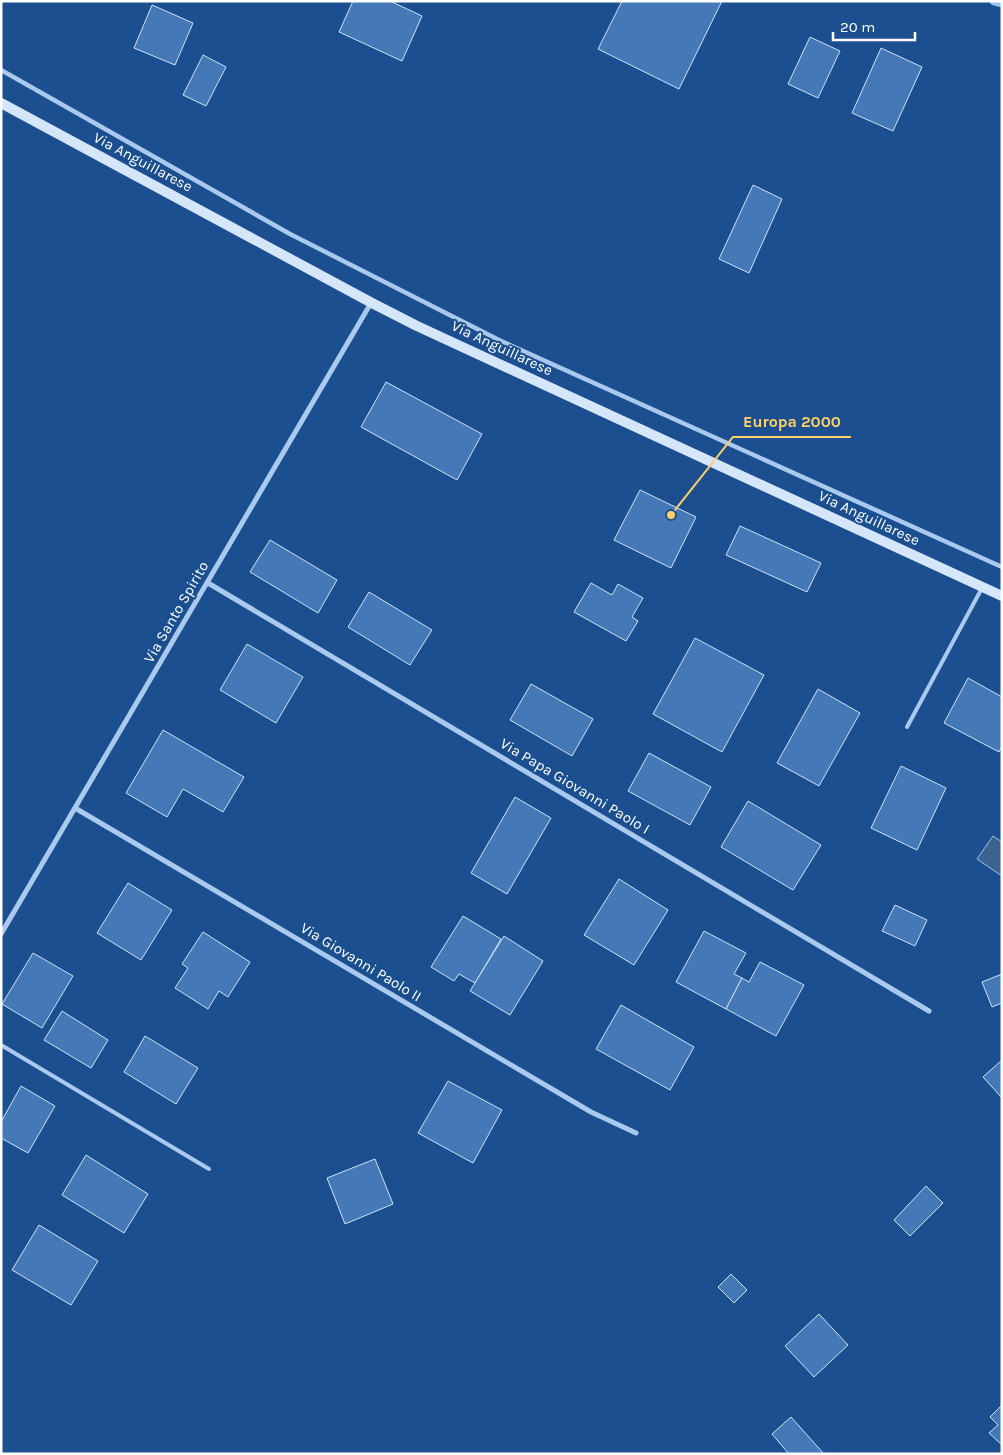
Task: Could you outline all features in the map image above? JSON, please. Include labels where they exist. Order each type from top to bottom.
[{"type":"main road","name":"Via Anguillarese","points":[[1,103],[372,303],[435,334],[1002,596]]},
{"type":"street","points":[[1,70],[290,234],[501,341],[1002,567]]},
{"type":"street","name":"Via Santo Spirito","points":[[1,934],[372,303]]},
{"type":"street","name":"Via Papa Giovanni Paolo I","points":[[208,583],[929,1011]]},
{"type":"street","name":"Via Giovanni Paolo II","points":[[75,808],[591,1112],[636,1133]]},
{"type":"lane","points":[[907,727],[982,588]]},
{"type":"lane","points":[[1,1045],[209,1169]]},
{"type":"water","points":[[993,836],[1002,842],[1002,876],[977,859]]},
{"type":"building","points":[[353,1],[390,1],[422,16],[402,61],[339,32]]},
{"type":"building","points":[[622,1],[722,1],[679,89],[598,49]]},
{"type":"building","points":[[152,5],[193,23],[175,65],[134,48]]},
{"type":"building","points":[[810,37],[840,51],[818,98],[788,84]]},
{"type":"building","points":[[881,48],[922,67],[893,131],[852,113]]},
{"type":"building","points":[[203,55],[226,67],[206,106],[183,95]]},
{"type":"building","points":[[753,185],[782,199],[749,273],[719,259]]},
{"type":"building","points":[[386,382],[482,434],[457,480],[361,427]]},
{"type":"building","points":[[640,490],[696,517],[671,568],[614,540]]},
{"type":"building","points":[[740,526],[821,563],[807,592],[726,555]]},
{"type":"building","points":[[270,540],[337,580],[318,613],[250,572]]},
{"type":"building","points":[[591,583],[612,595],[618,584],[643,598],[632,617],[638,621],[626,641],[574,612]]},
{"type":"building","points":[[369,592],[432,630],[410,665],[348,627]]},
{"type":"building","points":[[695,638],[764,675],[722,752],[653,714]]},
{"type":"building","points":[[247,644],[303,677],[276,723],[220,690]]},
{"type":"building","points":[[968,678],[1002,697],[1002,746],[999,752],[944,723]]},
{"type":"building","points":[[531,684],[593,719],[572,756],[510,720]]},
{"type":"building","points":[[818,689],[860,713],[819,786],[777,763]]},
{"type":"building","points":[[163,730],[244,777],[223,812],[183,789],[167,817],[126,793]]},
{"type":"building","points":[[649,753],[711,787],[690,825],[628,791]]},
{"type":"building","points":[[901,766],[946,788],[917,850],[871,828]]},
{"type":"building","points":[[515,797],[551,818],[507,894],[471,873]]},
{"type":"building","points":[[748,801],[821,845],[793,890],[721,847]]},
{"type":"building","points":[[619,879],[668,910],[634,965],[584,935]]},
{"type":"building","points":[[128,883],[172,910],[141,960],[97,933]]},
{"type":"building","points":[[895,905],[927,920],[915,946],[882,931]]},
{"type":"building","points":[[463,916],[501,939],[475,983],[459,974],[454,981],[431,967]]},
{"type":"building","points":[[704,931],[746,953],[734,974],[742,978],[726,1009],[676,982]]},
{"type":"building","points":[[203,932],[250,962],[228,997],[219,991],[208,1009],[175,988],[188,968],[182,964]]},
{"type":"building","points":[[504,936],[543,961],[510,1015],[470,991]]},
{"type":"building","points":[[33,953],[73,976],[42,1028],[2,1004]]},
{"type":"building","points":[[760,962],[804,985],[776,1036],[726,1009],[742,978],[749,982]]},
{"type":"building","points":[[1002,974],[1002,1003],[992,1007],[982,982]]},
{"type":"building","points":[[621,1005],[694,1047],[670,1090],[596,1049]]},
{"type":"building","points":[[62,1011],[108,1040],[91,1068],[44,1040]]},
{"type":"building","points":[[145,1036],[198,1068],[176,1104],[124,1072]]},
{"type":"building","points":[[1002,1060],[1002,1098],[983,1077]]},
{"type":"building","points":[[448,1081],[502,1110],[473,1163],[418,1133]]},
{"type":"building","points":[[21,1086],[55,1106],[28,1153],[1,1138],[1,1122]]},
{"type":"building","points":[[86,1155],[148,1194],[124,1233],[62,1195]]},
{"type":"building","points":[[375,1159],[393,1204],[345,1224],[327,1178]]},
{"type":"building","points":[[926,1186],[943,1203],[910,1236],[894,1220]]},
{"type":"building","points":[[39,1225],[98,1261],[71,1305],[12,1270]]},
{"type":"building","points":[[731,1274],[747,1290],[734,1303],[718,1287]]},
{"type":"building","points":[[819,1314],[848,1345],[814,1377],[785,1346]]},
{"type":"building","points":[[1002,1405],[1002,1445],[989,1433],[998,1425],[990,1417]]},
{"type":"building","points":[[791,1417],[824,1454],[789,1454],[772,1434]]},
{"type":"waterway","points":[[994,1],[1002,3]]},
{"type":"place","name":"Europa 2000","points":[[671,515]]}]
